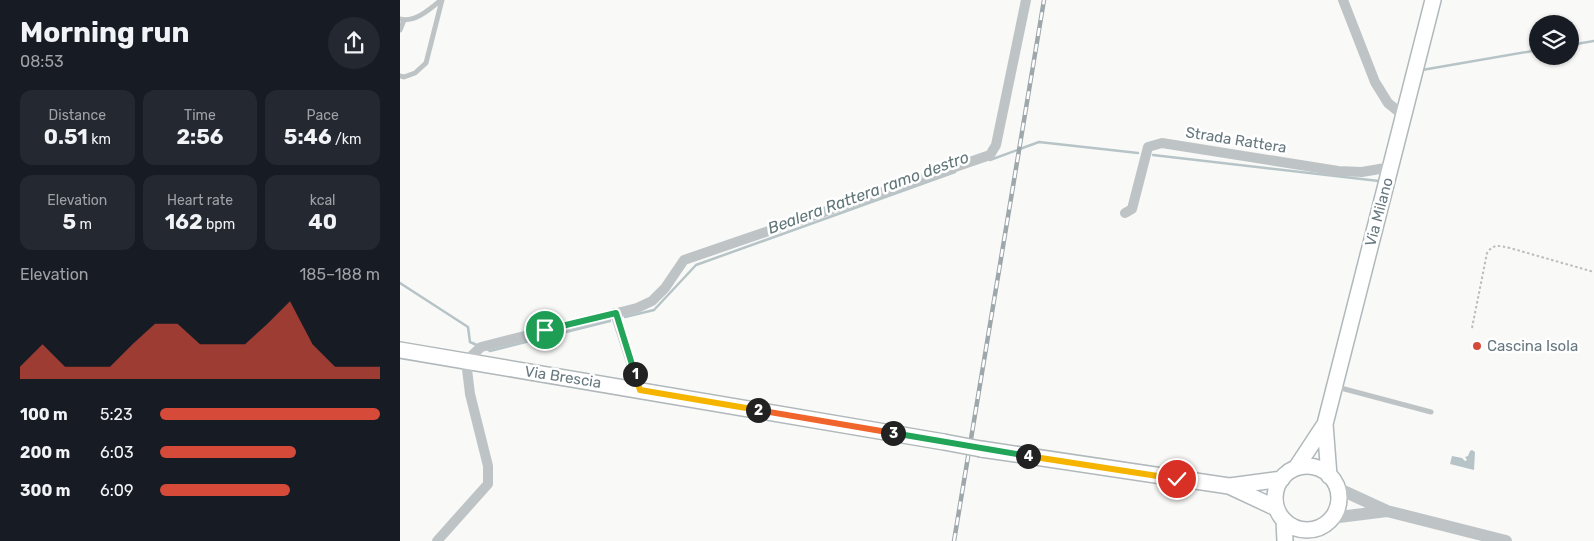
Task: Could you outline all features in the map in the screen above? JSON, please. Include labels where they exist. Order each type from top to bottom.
[{"type":"main road","name":"Via Milano","points":[[1296,468],[1325,424],[1433,0]]},
{"type":"main road","name":"Via Brescia","points":[[400,350],[981,449],[1229,486]]},
{"type":"main road","name":"Via Milano","points":[[1325,424],[1333,482]]},
{"type":"main road","points":[[1229,486],[1280,514],[1298,529],[1311,535],[1331,518],[1338,504],[1333,482],[1322,470],[1314,467],[1296,468],[1288,472],[1282,479],[1276,493],[1280,514],[1286,541]]},
{"type":"main road","points":[[1229,486],[1282,479]]},
{"type":"street","points":[[437,541],[488,484],[488,466],[470,394],[466,361],[484,347],[637,308],[652,301],[665,288],[684,260],[990,155],[996,145],[1026,0]]},
{"type":"street","points":[[1342,0],[1375,82],[1388,103],[1404,116]]},
{"type":"street","name":"Strada Rattera","points":[[1125,213],[1132,209],[1148,148],[1162,143],[1338,171],[1362,172],[1391,167]]},
{"type":"street","points":[[616,313],[640,390]]},
{"type":"street","points":[[1333,482],[1387,511],[1506,541]]},
{"type":"street","points":[[1331,518],[1387,511]]},
{"type":"lane","points":[[400,30],[402,20],[425,13],[441,0]]},
{"type":"lane","points":[[400,76],[404,77],[415,73],[426,63],[441,0]]},
{"type":"lane","points":[[1334,386],[1431,412]]},
{"type":"path","points":[[1472,328],[1487,253],[1491,247],[1496,245],[1594,272]]},
{"type":"shaded area","points":[[1472,450],[1475,452],[1474,470],[1450,464],[1452,456],[1467,460],[1465,457]]},
{"type":"waterway","name":"Bealera Rattera ramo destro","points":[[1579,44],[1594,41]]},
{"type":"waterway","name":"Bealera Rattera ramo destro","points":[[1422,70],[1529,52]]},
{"type":"waterway","name":"Bealera Rattera ramo destro","points":[[990,160],[1039,142],[1138,153]]},
{"type":"waterway","name":"Bealera Rattera ramo destro","points":[[1153,155],[1379,181]]},
{"type":"waterway","name":"Bealera Rattera ramo destro","points":[[625,317],[654,310],[696,265],[955,172]]},
{"type":"waterway","name":"Bealera Rattera ramo destro","points":[[400,283],[468,327],[470,342],[479,346]]},
{"type":"waterway","name":"Bealera Rattera ramo destro","points":[[487,349],[490,351],[610,321]]},
{"type":"railway","points":[[954,541],[1044,0]]},
{"type":"place","name":"Cascina Isola","points":[[1477,346]]},
{"type":"route","points":[[545,330],[616,313],[640,390],[981,449],[1177,479]]}]
